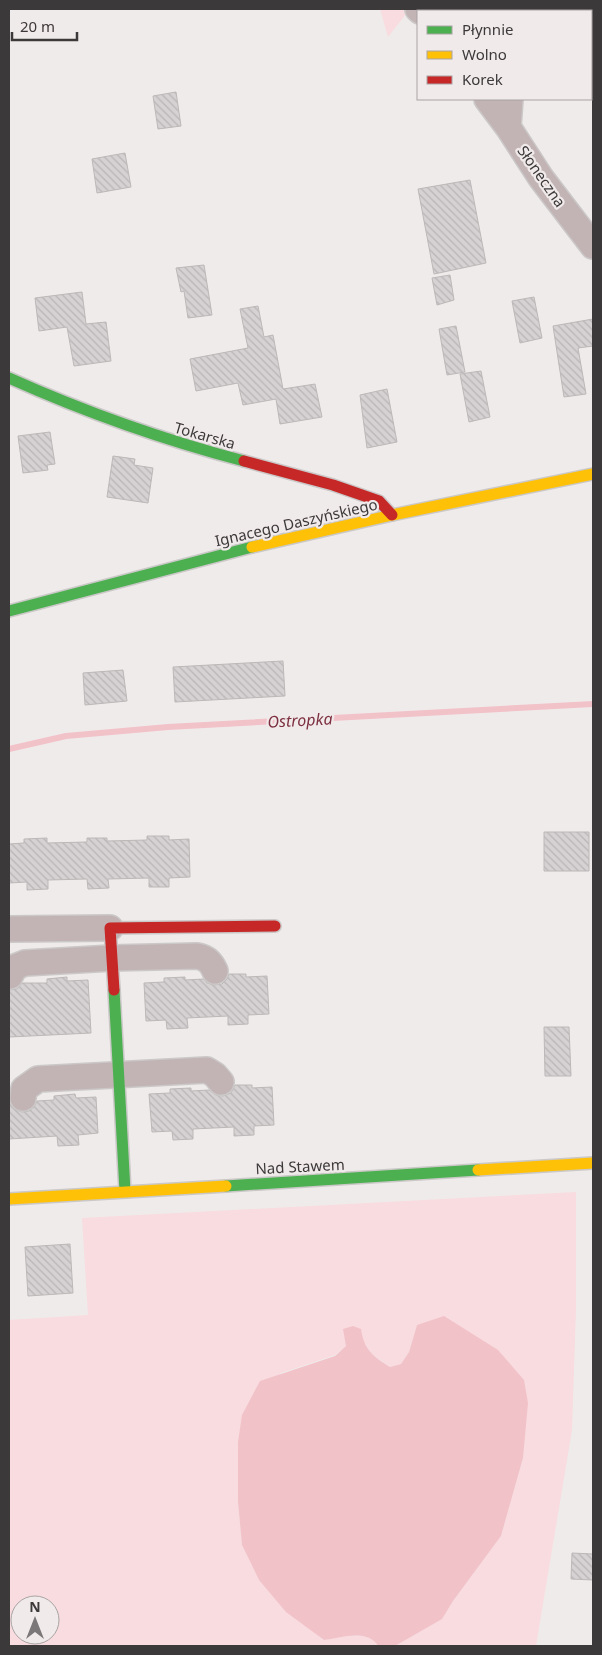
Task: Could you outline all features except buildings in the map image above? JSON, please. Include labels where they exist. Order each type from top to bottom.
[{"type":"street","name":"Słoneczna","points":[[488,100],[508,127],[541,178],[593,246]]},
{"type":"street","points":[[508,127],[510,100]]},
{"type":"street","name":"Tokarska","points":[[9,378],[45,394],[190,447],[332,484],[379,501],[392,515]]},
{"type":"street","name":"Ignacego Daszyńskiego","points":[[9,611],[257,546],[392,515],[593,474]]},
{"type":"street","points":[[9,929],[275,926]]},
{"type":"street","points":[[110,928],[125,1191]]},
{"type":"street","points":[[10,976],[15,967],[25,963],[112,958],[197,956],[205,958],[211,963],[215,971]]},
{"type":"street","points":[[23,1098],[24,1088],[38,1079],[207,1070],[215,1074],[221,1082]]},
{"type":"street","name":"Nad Stawem","points":[[9,1199],[593,1163]]},
{"type":"shaded area","points":[[380,9],[410,9],[388,37]]},
{"type":"shaded area","points":[[576,1192],[576,1309],[572,1430],[536,1646],[395,1646],[442,1618],[501,1536],[523,1458],[417,1325],[409,1352],[401,1364],[390,1367],[372,1354],[363,1341],[346,1346],[335,1355],[281,1373],[238,1442],[238,1502],[242,1545],[259,1580],[323,1640],[345,1636],[360,1636],[373,1640],[378,1646],[9,1646],[9,1320],[88,1315],[82,1218]]},
{"type":"shaded area","points":[[444,1316],[498,1350],[524,1380],[528,1403],[523,1458],[501,1536],[442,1619],[395,1646],[378,1646],[373,1640],[360,1636],[345,1636],[324,1640],[286,1612],[259,1580],[242,1545],[238,1502],[238,1442],[242,1415],[260,1381],[335,1356],[346,1346],[343,1329],[353,1326],[361,1329],[364,1342],[370,1352],[390,1367],[401,1364],[409,1352],[417,1325]]},
{"type":"waterway","name":"Ostropka","points":[[9,749],[66,736],[168,727],[593,704]]},
{"type":"traffic: fast","points":[[9,378],[125,424],[184,444],[244,461]]},
{"type":"traffic: fast","points":[[9,611],[252,547]]},
{"type":"traffic: fast","points":[[114,990],[125,1191]]},
{"type":"traffic: fast","points":[[226,1186],[478,1170]]},
{"type":"traffic: slow","points":[[252,547],[392,515],[593,474]]},
{"type":"traffic: slow","points":[[478,1170],[593,1163]]},
{"type":"traffic: slow","points":[[9,1199],[226,1186]]},
{"type":"traffic: jam","points":[[244,461],[333,485],[379,501],[392,515]]},
{"type":"traffic: jam","points":[[114,990],[110,928],[275,926]]}]
